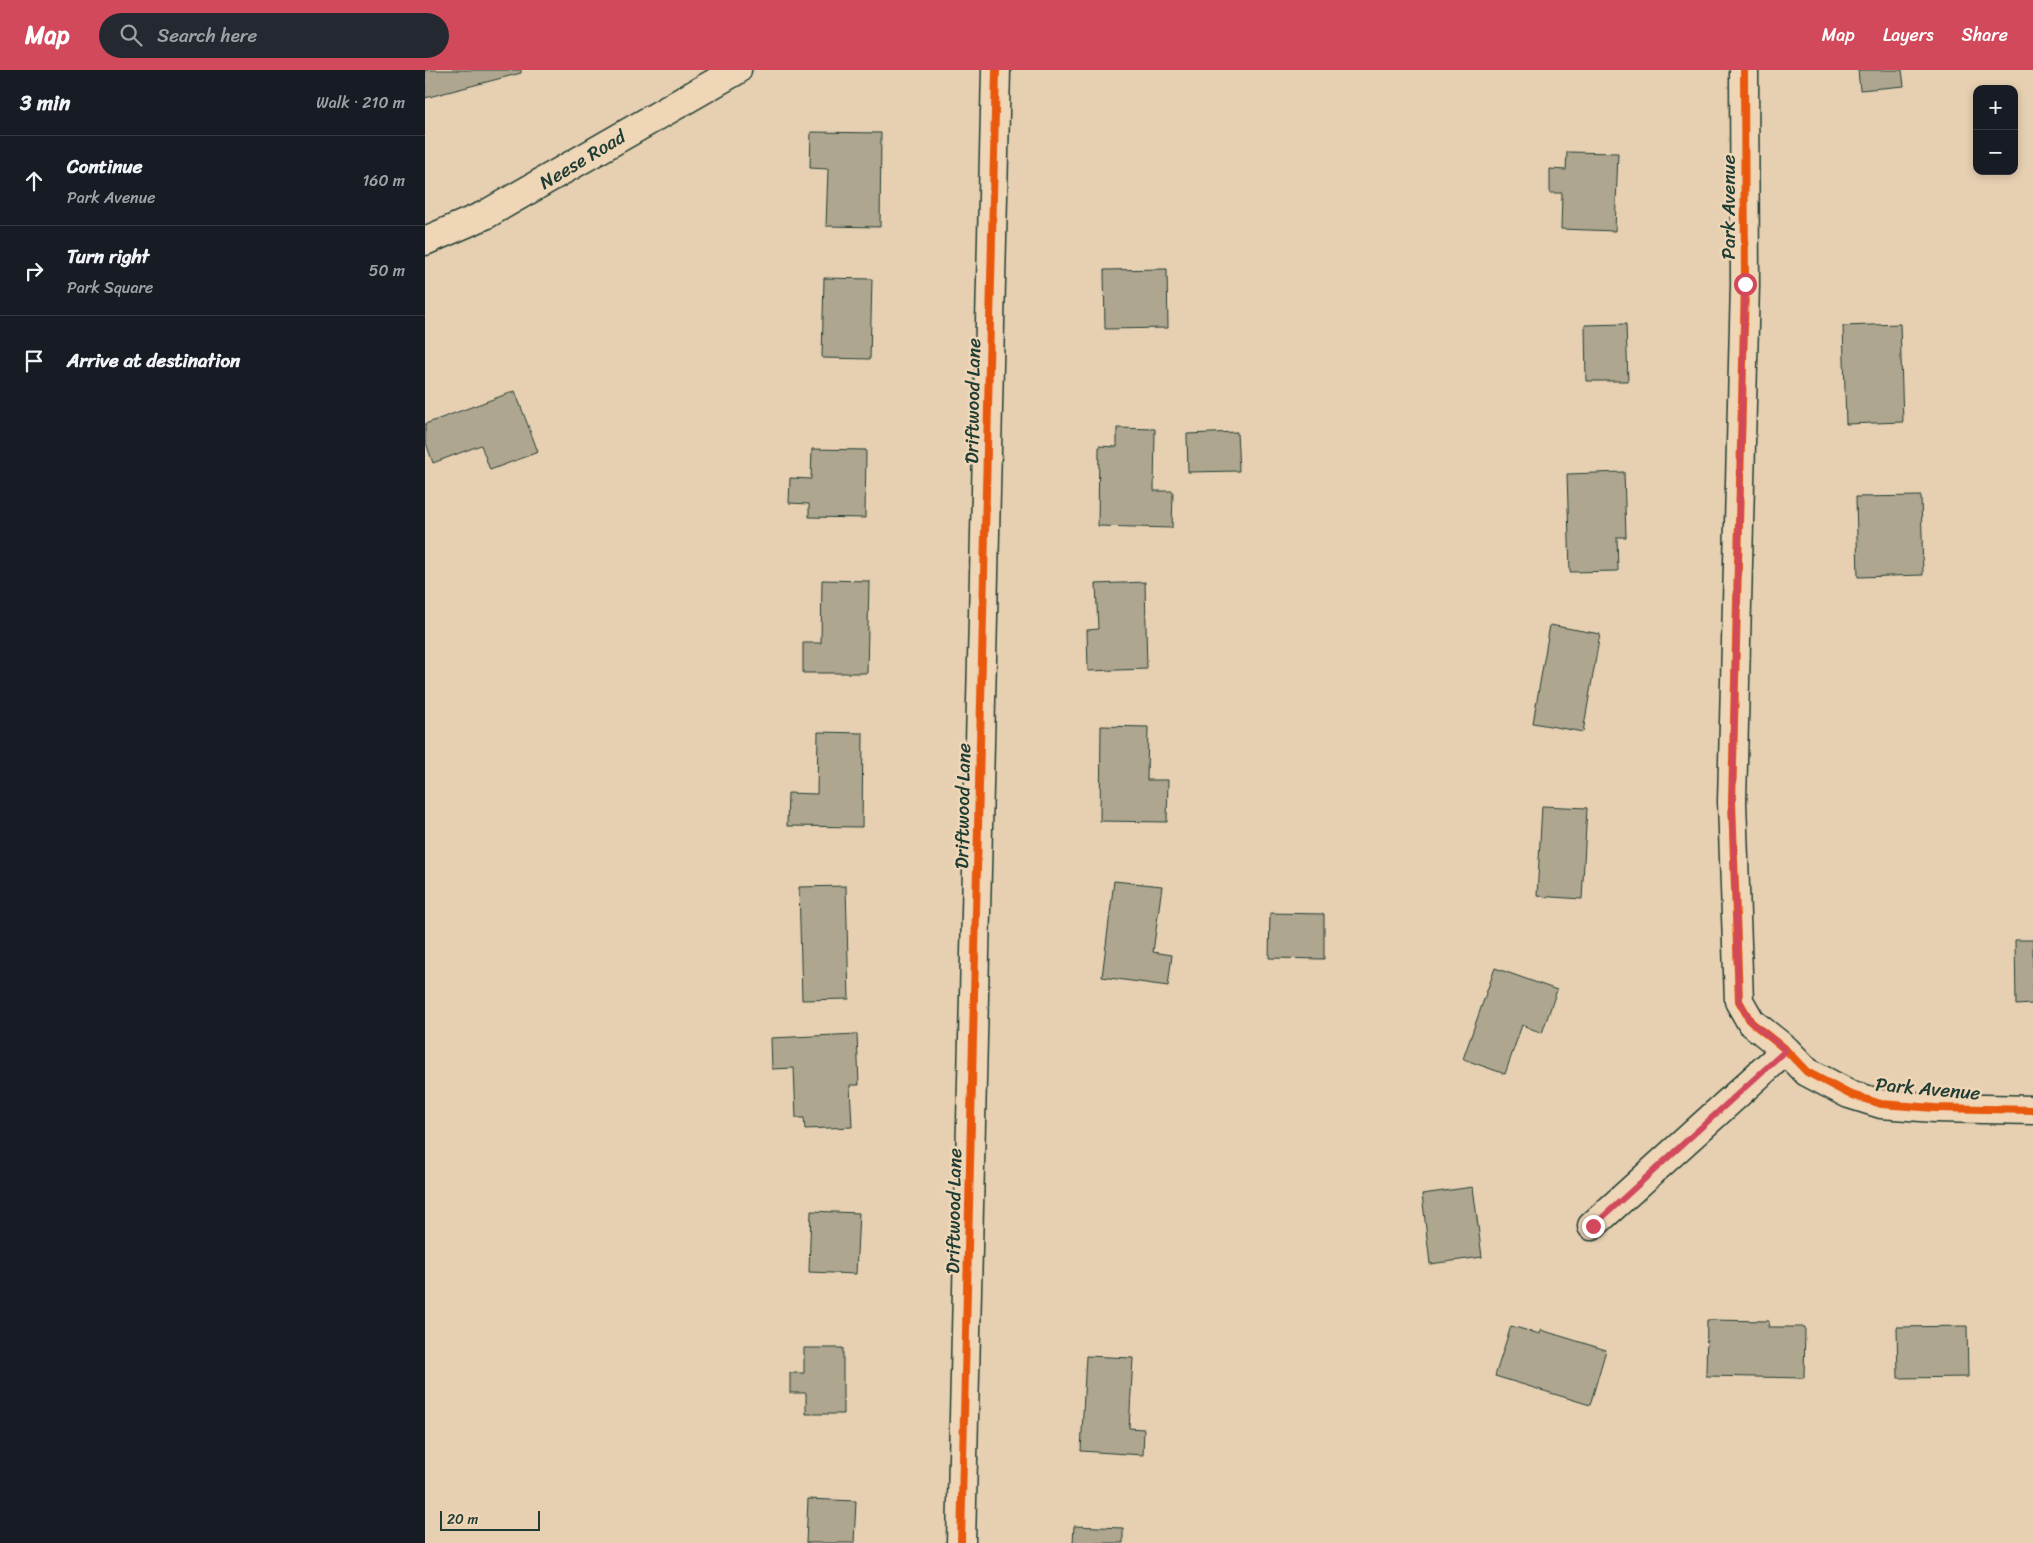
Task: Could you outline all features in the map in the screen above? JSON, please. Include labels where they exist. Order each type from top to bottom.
[{"type":"street","name":"Neese Road","points":[[425,241],[485,216],[737,70]]},
{"type":"street","name":"Driftwood Lane","points":[[961,1543],[996,70]]},
{"type":"street","name":"Park Avenue","points":[[1744,70],[1745,284],[1732,802],[1739,1001],[1751,1022],[1786,1050],[1807,1072],[1849,1094],[1881,1104],[1935,1108],[2033,1110]]},
{"type":"street","points":[[1593,1226],[1786,1050]]},
{"type":"building","points":[[425,70],[521,70],[521,73],[425,98]]},
{"type":"building","points":[[1858,70],[1902,70],[1904,86],[1860,90]]},
{"type":"building","points":[[811,132],[881,133],[880,227],[826,226],[828,169],[810,168]]},
{"type":"building","points":[[1567,152],[1618,153],[1615,231],[1561,229],[1562,193],[1550,193],[1550,169],[1566,170]]},
{"type":"building","points":[[1167,269],[1168,328],[1105,329],[1104,270]]},
{"type":"building","points":[[824,278],[872,279],[870,359],[822,358]]},
{"type":"building","points":[[1626,324],[1628,381],[1586,381],[1585,325]]},
{"type":"building","points":[[1900,324],[1903,422],[1846,424],[1843,326]]},
{"type":"building","points":[[515,391],[538,452],[490,470],[481,445],[433,463],[425,440],[425,424]]},
{"type":"building","points":[[1117,428],[1155,429],[1154,491],[1173,491],[1172,528],[1098,526],[1099,446],[1117,447]]},
{"type":"building","points":[[1237,432],[1239,471],[1188,472],[1187,434]]},
{"type":"building","points":[[812,449],[866,450],[865,518],[809,517],[809,504],[789,503],[790,478],[811,479]]},
{"type":"building","points":[[1624,472],[1626,537],[1617,537],[1618,571],[1570,572],[1567,474]]},
{"type":"building","points":[[1921,496],[1923,575],[1858,577],[1856,497]]},
{"type":"building","points":[[822,580],[869,581],[867,673],[803,673],[803,643],[821,643]]},
{"type":"building","points":[[1145,582],[1147,669],[1088,671],[1087,630],[1098,629],[1096,584]]},
{"type":"building","points":[[1550,625],[1600,634],[1583,732],[1533,723]]},
{"type":"building","points":[[1101,726],[1148,727],[1147,780],[1168,780],[1167,822],[1100,821]]},
{"type":"building","points":[[818,732],[863,733],[862,827],[787,826],[788,793],[817,794]]},
{"type":"building","points":[[1542,806],[1587,808],[1582,899],[1537,896]]},
{"type":"building","points":[[1114,881],[1162,886],[1153,952],[1172,955],[1168,986],[1102,977]]},
{"type":"building","points":[[846,886],[849,999],[802,1000],[799,887]]},
{"type":"building","points":[[1270,913],[1324,914],[1324,959],[1269,958]]},
{"type":"building","points":[[2015,940],[2033,940],[2033,1004],[2016,1005]]},
{"type":"building","points":[[1495,968],[1557,990],[1542,1033],[1522,1025],[1505,1074],[1463,1059]]},
{"type":"building","points":[[857,1034],[859,1085],[850,1085],[852,1127],[805,1129],[804,1118],[796,1118],[794,1068],[772,1069],[771,1038]]},
{"type":"building","points":[[1473,1187],[1482,1257],[1430,1264],[1422,1194]]},
{"type":"building","points":[[811,1211],[859,1213],[856,1274],[809,1272]]},
{"type":"building","points":[[1707,1320],[1769,1321],[1768,1327],[1805,1327],[1804,1378],[1706,1376]]},
{"type":"building","points":[[1511,1326],[1540,1334],[1541,1330],[1606,1350],[1590,1405],[1495,1376]]},
{"type":"building","points":[[1967,1326],[1968,1377],[1898,1378],[1897,1327]]},
{"type":"building","points":[[804,1348],[843,1348],[843,1414],[806,1414],[806,1393],[790,1393],[790,1373],[804,1373]]},
{"type":"building","points":[[1086,1356],[1133,1358],[1129,1428],[1144,1429],[1143,1455],[1081,1451]]},
{"type":"building","points":[[808,1499],[856,1501],[854,1543],[806,1543]]},
{"type":"building","points":[[1074,1526],[1123,1528],[1123,1543],[1073,1543]]},
{"type":"cycle path","points":[[961,1543],[996,70]]},
{"type":"cycle path","points":[[1744,70],[1745,284],[1732,802],[1739,1001],[1751,1022],[1786,1050],[1807,1072],[1849,1094],[1881,1104],[1935,1108],[2033,1110]]},
{"type":"route","points":[[1593,1226],[1786,1050],[1751,1022],[1739,1001],[1732,802],[1745,284]]}]
